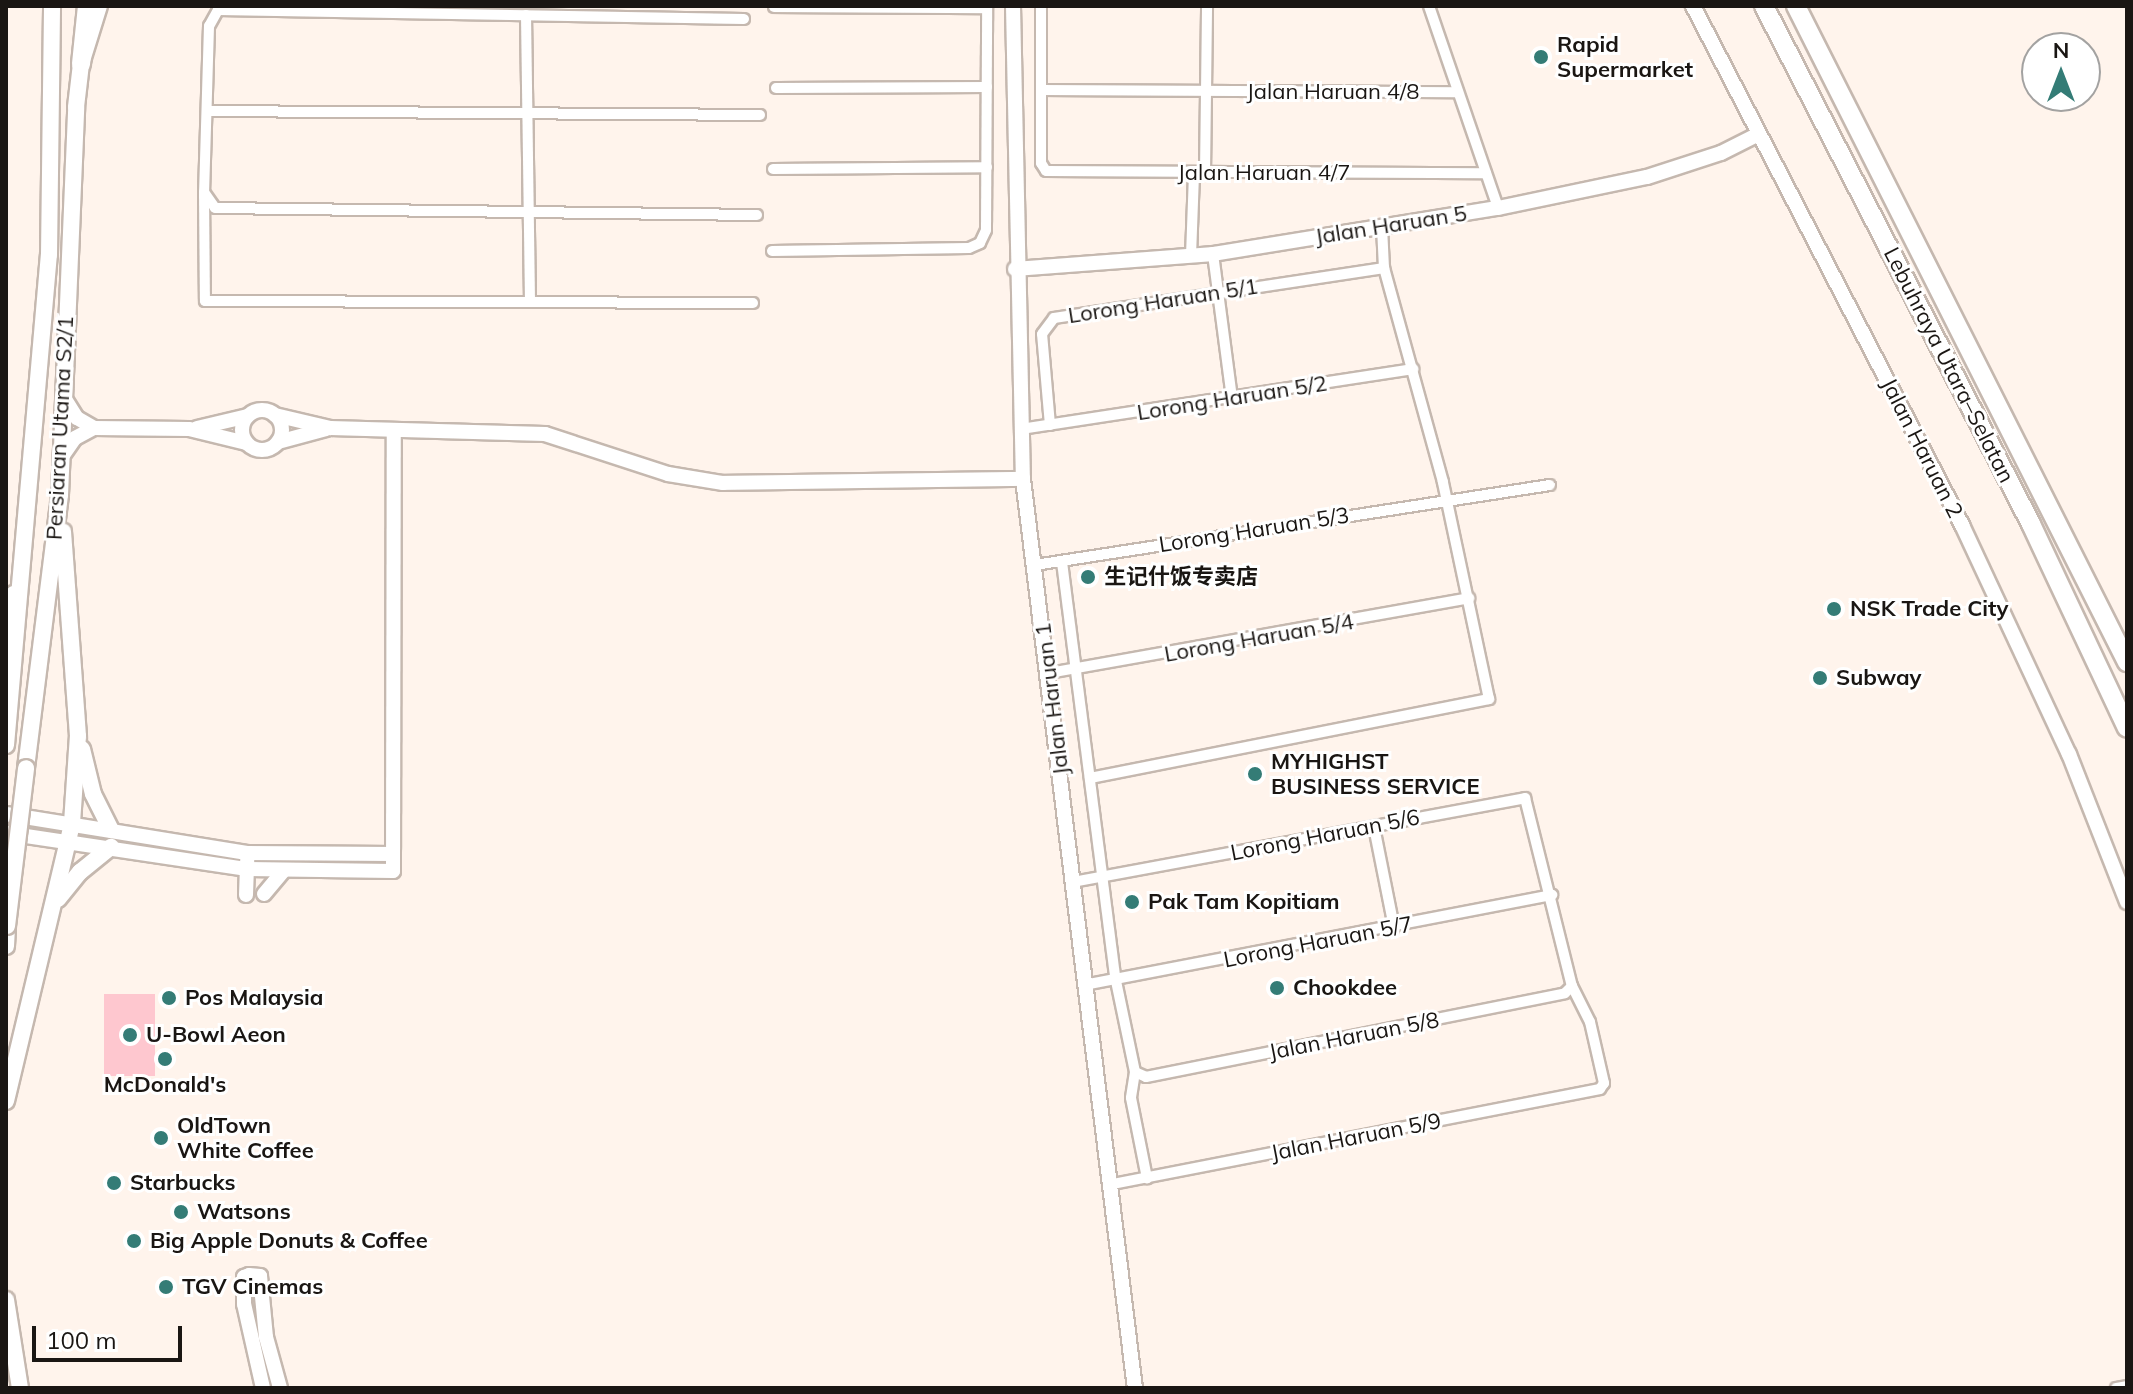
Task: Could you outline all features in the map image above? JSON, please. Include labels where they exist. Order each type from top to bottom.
[{"type":"highway","points":[[81,64],[87,6]]},
{"type":"highway","name":"Lebuhraya Utara–Selatan","points":[[1764,6],[2031,524],[2127,728]]},
{"type":"highway","name":"Lebuhraya Utara–Selatan","points":[[1796,6],[2127,662]]},
{"type":"main road","name":"Persiaran Utama S2/1","points":[[6,745],[27,545],[49,255],[52,6]]},
{"type":"main road","name":"Persiaran Utama S2/1","points":[[6,946],[60,495],[81,64],[99,6]]},
{"type":"main road","points":[[6,1101],[72,823],[78,736],[60,495]]},
{"type":"main road","points":[[6,623],[27,545]]},
{"type":"main road","points":[[52,908],[111,838],[93,794],[78,736]]},
{"type":"main road","points":[[6,1300],[20,1388]]},
{"type":"street","name":"Jalan Haruan 1","points":[[1013,6],[1015,269],[1023,479],[1135,1388]]},
{"type":"street","points":[[1041,6],[1041,90]]},
{"type":"street","points":[[1191,256],[1207,92],[1207,6]]},
{"type":"street","points":[[1429,6],[1498,208]]},
{"type":"street","name":"Jalan Haruan 2","points":[[1693,6],[1757,135],[1962,525],[2069,754],[2127,902]]},
{"type":"street","points":[[772,251],[969,248],[986,230],[987,167],[987,7],[774,7]]},
{"type":"street","points":[[744,19],[526,15],[504,10],[218,10],[209,26],[204,192],[205,301],[753,303]]},
{"type":"street","points":[[526,15],[530,301]]},
{"type":"street","points":[[776,88],[987,87]]},
{"type":"street","name":"Jalan Haruan 4/8","points":[[1041,90],[1458,92]]},
{"type":"street","name":"Jalan Haruan 4/7","points":[[1041,90],[1042,168],[1053,173],[1486,173]]},
{"type":"street","points":[[207,111],[760,115]]},
{"type":"street","name":"Jalan Haruan 5","points":[[1015,269],[1213,254],[1498,208],[1629,182],[1721,153],[1757,135]]},
{"type":"street","points":[[773,169],[987,167]]},
{"type":"street","points":[[204,192],[215,208],[757,215]]},
{"type":"street","points":[[1090,778],[1489,699],[1446,497],[1384,268],[1382,227]]},
{"type":"street","points":[[1213,254],[1232,399]]},
{"type":"street","name":"Lorong Haruan 5/1","points":[[1050,425],[1045,324],[1054,318],[1384,268]]},
{"type":"street","name":"Lorong Haruan 5/2","points":[[1021,429],[1413,369]]},
{"type":"street","points":[[63,396],[77,418],[94,428]]},
{"type":"street","points":[[61,458],[75,438],[94,428],[189,429],[258,411],[330,428],[545,434],[668,474],[723,483],[1023,479]]},
{"type":"street","points":[[275,415],[282,431],[278,442]]},
{"type":"street","points":[[246,443],[242,431],[248,416]]},
{"type":"street","points":[[189,429],[263,450],[278,442],[330,428]]},
{"type":"street","points":[[6,814],[72,823],[111,838],[247,869],[393,871],[394,431]]},
{"type":"street","name":"Lorong Haruan 5/3","points":[[1035,565],[1446,497],[1550,485]]},
{"type":"street","points":[[1062,562],[1116,981],[1135,1072],[1131,1098],[1147,1178]]},
{"type":"street","name":"Lorong Haruan 5/4","points":[[1049,673],[1077,671],[1469,598]]},
{"type":"street","name":"Lorong Haruan 5/6","points":[[1073,882],[1103,880],[1525,798],[1552,895]]},
{"type":"street","points":[[1374,827],[1394,927]]},
{"type":"street","points":[[6,833],[69,842],[111,838],[265,855],[393,854]]},
{"type":"street","points":[[224,865],[246,895],[247,853]]},
{"type":"street","points":[[265,855],[265,871]]},
{"type":"street","points":[[264,894],[283,871]]},
{"type":"street","points":[[1552,895],[1572,986]]},
{"type":"street","name":"Lorong Haruan 5/7","points":[[1084,985],[1552,895]]},
{"type":"street","name":"Jalan Haruan 5/8","points":[[1135,1072],[1146,1077],[1565,993],[1572,986]]},
{"type":"street","name":"Jalan Haruan 5/9","points":[[1108,1185],[1603,1086],[1590,1022],[1572,986]]},
{"type":"street","points":[[263,1388],[248,1334],[244,1277],[260,1276],[266,1337],[280,1388]]},
{"type":"street","points":[[2116,1388],[2127,1386]]},
{"type":"shaded area","name":"U-Bowl Aeon","points":[[104,994],[155,994],[155,1076],[104,1076]]},
{"type":"place","name":"Rapid Supermarket","points":[[1541,57]]},
{"type":"place","name":"生记什饭专卖店","points":[[1088,577]]},
{"type":"place","name":"NSK Trade City","points":[[1834,609]]},
{"type":"place","name":"Subway","points":[[1820,678]]},
{"type":"place","name":"MYHIGHST BUSINESS SERVICE","points":[[1255,774]]},
{"type":"place","name":"Pak Tam Kopitiam","points":[[1132,902]]},
{"type":"place","name":"Chookdee","points":[[1277,988]]},
{"type":"place","name":"Pos Malaysia","points":[[169,998]]},
{"type":"place","name":"U-Bowl Aeon","points":[[130,1035]]},
{"type":"place","name":"McDonald's","points":[[165,1059]]},
{"type":"place","name":"OldTown White Coffee","points":[[161,1138]]},
{"type":"place","name":"Starbucks","points":[[114,1183]]},
{"type":"place","name":"Watsons","points":[[181,1212]]},
{"type":"place","name":"Big Apple Donuts & Coffee","points":[[134,1241]]},
{"type":"place","name":"TGV Cinemas","points":[[166,1287]]}]
